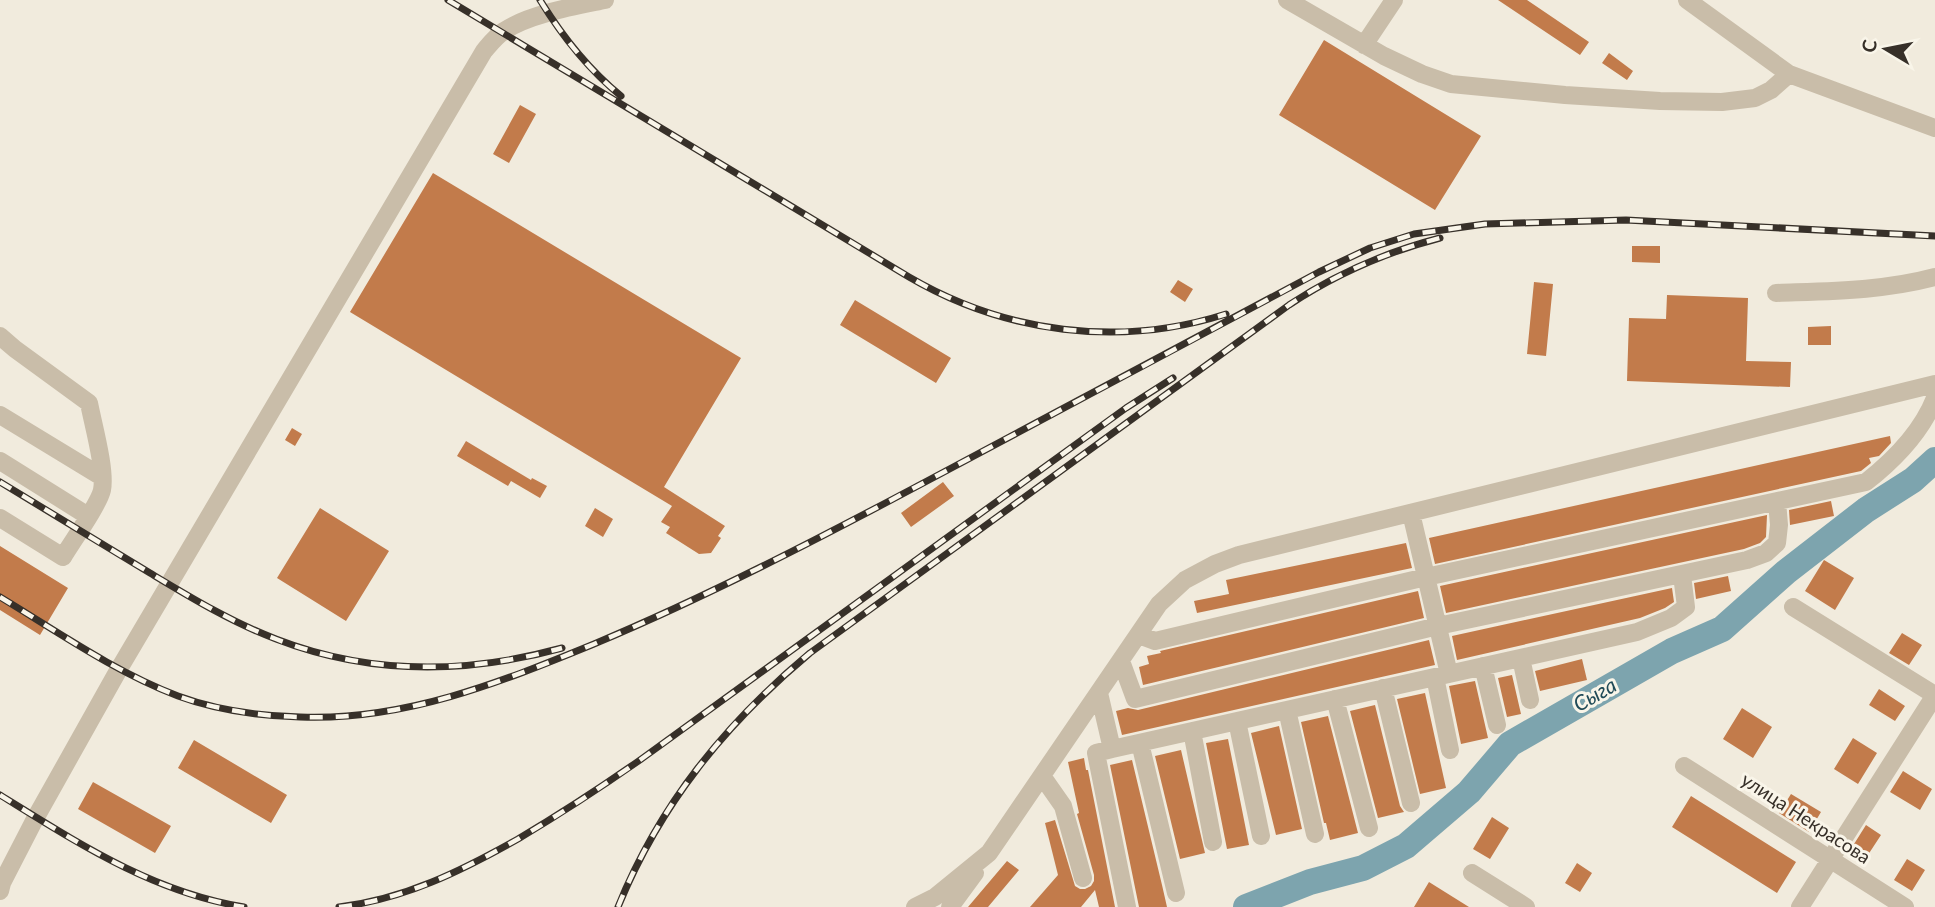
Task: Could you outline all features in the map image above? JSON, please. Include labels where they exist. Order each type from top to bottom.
[{"type":"street","points":[[0,891],[36,817],[119,669],[484,51],[502,32],[521,22],[605,0]]},
{"type":"street","points":[[1287,0],[1384,57],[1451,84],[1565,95],[1722,102],[1755,98],[1771,90],[1788,74]]},
{"type":"street","points":[[1364,45],[1394,0]]},
{"type":"street","points":[[1687,0],[1788,74],[1935,128]]},
{"type":"street","points":[[1776,293],[1866,289],[1935,277]]},
{"type":"street","points":[[0,336],[89,403],[103,489],[64,557],[0,518]]},
{"type":"street","points":[[950,907],[1159,604],[1185,580],[1215,564],[1239,555],[1935,384]]},
{"type":"street","points":[[1139,635],[1156,641],[1426,577],[1866,482],[1881,471],[1903,447],[1929,415],[1935,398]]},
{"type":"street","points":[[0,415],[102,477]]},
{"type":"street","points":[[0,461],[88,516]]},
{"type":"street","points":[[1121,662],[1135,699],[1438,626],[1747,561],[1777,543],[1780,525],[1777,501]]},
{"type":"street","points":[[1411,513],[1438,626],[1450,750]]},
{"type":"street","points":[[1127,907],[1096,753],[1637,632],[1671,618],[1686,607],[1682,575]]},
{"type":"street","points":[[1794,607],[1935,695],[1800,907]]},
{"type":"street","points":[[1521,658],[1530,700]]},
{"type":"street","points":[[1483,666],[1497,725]]},
{"type":"street","points":[[1384,688],[1411,803]]},
{"type":"street","points":[[1099,693],[1112,749]]},
{"type":"street","points":[[1335,699],[1369,828]]},
{"type":"street","points":[[1287,710],[1315,834]]},
{"type":"street","points":[[1237,721],[1261,836]]},
{"type":"street","points":[[1192,731],[1213,842]]},
{"type":"street","points":[[1140,743],[1176,893]]},
{"type":"street","name":"улица Некрасова","points":[[1684,766],[1905,907]]},
{"type":"street","points":[[1042,776],[1063,806],[1083,878]]},
{"type":"street","points":[[915,907],[935,897],[989,853]]},
{"type":"street","points":[[1472,873],[1526,907]]},
{"type":"building","points":[[1498,0],[1527,0],[1589,42],[1580,55]]},
{"type":"building","points":[[1324,40],[1481,136],[1435,210],[1279,115]]},
{"type":"building","points":[[1609,53],[1633,71],[1627,80],[1602,63]]},
{"type":"building","points":[[520,105],[536,114],[509,163],[493,154]]},
{"type":"building","points":[[433,173],[741,358],[664,487],[725,526],[711,553],[699,554],[666,533],[670,527],[661,522],[672,506],[350,312]]},
{"type":"building","points":[[1632,246],[1660,246],[1660,263],[1632,262]]},
{"type":"building","points":[[1178,280],[1193,289],[1185,302],[1170,292]]},
{"type":"building","points":[[1534,282],[1553,284],[1546,356],[1527,354]]},
{"type":"building","points":[[1667,295],[1748,298],[1746,361],[1791,362],[1790,387],[1627,381],[1629,318],[1666,319]]},
{"type":"building","points":[[855,300],[951,358],[936,383],[840,325]]},
{"type":"building","points":[[1831,326],[1831,345],[1808,345],[1808,327]]},
{"type":"building","points":[[292,428],[302,434],[295,446],[285,440]]},
{"type":"building","points":[[1890,436],[1891,443],[1879,456],[1869,458],[1871,463],[1861,471],[1435,564],[1429,538]]},
{"type":"building","points":[[466,441],[531,480],[532,478],[547,486],[540,498],[511,481],[508,486],[457,456]]},
{"type":"building","points":[[943,482],[954,496],[911,527],[901,513]]},
{"type":"building","points":[[1831,501],[1834,516],[1790,525],[1789,510]]},
{"type":"building","points":[[320,508],[389,551],[346,621],[277,578]]},
{"type":"building","points":[[595,508],[613,519],[603,537],[585,526]]},
{"type":"building","points":[[1767,515],[1766,537],[1760,543],[1744,549],[1446,613],[1440,586]]},
{"type":"building","points":[[1406,543],[1412,568],[1197,613],[1194,601],[1229,594],[1226,580]]},
{"type":"building","points":[[0,546],[68,588],[40,635],[0,610]]},
{"type":"building","points":[[1824,560],[1854,578],[1835,610],[1805,591]]},
{"type":"building","points":[[1728,576],[1731,591],[1696,599],[1694,583]]},
{"type":"building","points":[[1672,588],[1674,602],[1640,618],[1457,660],[1452,636]]},
{"type":"building","points":[[1418,591],[1424,618],[1143,685],[1139,667],[1149,664],[1147,656],[1161,653],[1160,651]]},
{"type":"building","points":[[1902,633],[1922,645],[1909,665],[1889,653]]},
{"type":"building","points":[[1429,640],[1435,665],[1122,735],[1116,711],[1128,708],[1138,710]]},
{"type":"building","points":[[1582,659],[1587,680],[1540,691],[1535,671]]},
{"type":"building","points":[[1512,675],[1521,714],[1507,717],[1498,678]]},
{"type":"building","points":[[1475,681],[1488,738],[1461,744],[1449,686]]},
{"type":"building","points":[[1879,689],[1905,706],[1895,721],[1869,705]]},
{"type":"building","points":[[1425,693],[1446,788],[1420,794],[1397,699]]},
{"type":"building","points":[[1375,705],[1400,806],[1404,812],[1378,818],[1350,711]]},
{"type":"building","points":[[1742,708],[1772,727],[1753,758],[1723,739]]},
{"type":"building","points":[[1328,716],[1358,833],[1330,840],[1301,722]]},
{"type":"building","points":[[1279,726],[1302,829],[1276,835],[1251,733]]},
{"type":"building","points":[[1853,738],[1877,753],[1858,784],[1834,769]]},
{"type":"building","points":[[1228,739],[1249,845],[1227,849],[1206,743]]},
{"type":"building","points":[[194,740],[287,795],[271,823],[178,768]]},
{"type":"building","points":[[1181,750],[1205,853],[1180,859],[1155,756]]},
{"type":"building","points":[[1084,758],[1115,907],[1099,907],[1095,890],[1081,907],[1030,907],[1058,875],[1045,823],[1055,820],[1075,886],[1085,889],[1094,881],[1077,814],[1079,813],[1068,762]]},
{"type":"building","points":[[1132,760],[1167,907],[1139,907],[1110,765]]},
{"type":"building","points":[[1903,771],[1932,789],[1920,810],[1890,792]]},
{"type":"building","points":[[93,782],[171,826],[155,853],[78,809]]},
{"type":"building","points":[[1791,794],[1821,812],[1809,832],[1779,813]]},
{"type":"building","points":[[1691,796],[1796,862],[1777,893],[1672,827]]},
{"type":"building","points":[[1492,817],[1509,828],[1490,859],[1473,849]]},
{"type":"building","points":[[1866,825],[1881,835],[1864,861],[1849,852]]},
{"type":"building","points":[[1907,859],[1925,870],[1912,891],[1894,880]]},
{"type":"building","points":[[1007,861],[1019,870],[988,907],[968,907]]},
{"type":"building","points":[[1577,863],[1592,873],[1580,892],[1565,883]]},
{"type":"building","points":[[1429,882],[1469,907],[1414,907]]},
{"type":"waterway","name":"Сыга","points":[[1246,907],[1310,882],[1363,868],[1406,846],[1469,792],[1510,744],[1672,651],[1722,629],[1786,572],[1866,510],[1913,480],[1935,460]]},
{"type":"railway","points":[[448,0],[909,277],[946,296],[1023,322],[1104,332],[1186,324],[1226,314]]},
{"type":"railway","points":[[540,0],[576,51],[621,96]]},
{"type":"railway","points":[[0,597],[87,651],[132,675],[178,696],[207,705],[254,714],[300,717],[339,717],[414,706],[450,697],[523,672],[679,606],[845,524],[1319,272],[1370,248],[1414,234],[1485,224],[1626,220],[1935,236]]},
{"type":"railway","points":[[618,907],[654,834],[698,768],[750,708],[810,653],[1289,305],[1362,265],[1440,238]]},
{"type":"railway","points":[[339,907],[387,898],[432,882],[497,851],[565,810],[640,760],[1126,408],[1173,378]]},
{"type":"railway","points":[[0,482],[211,609],[259,632],[311,651],[382,665],[418,667],[490,663],[562,648]]},
{"type":"railway","points":[[0,795],[87,848],[147,878],[210,900],[244,907]]}]
